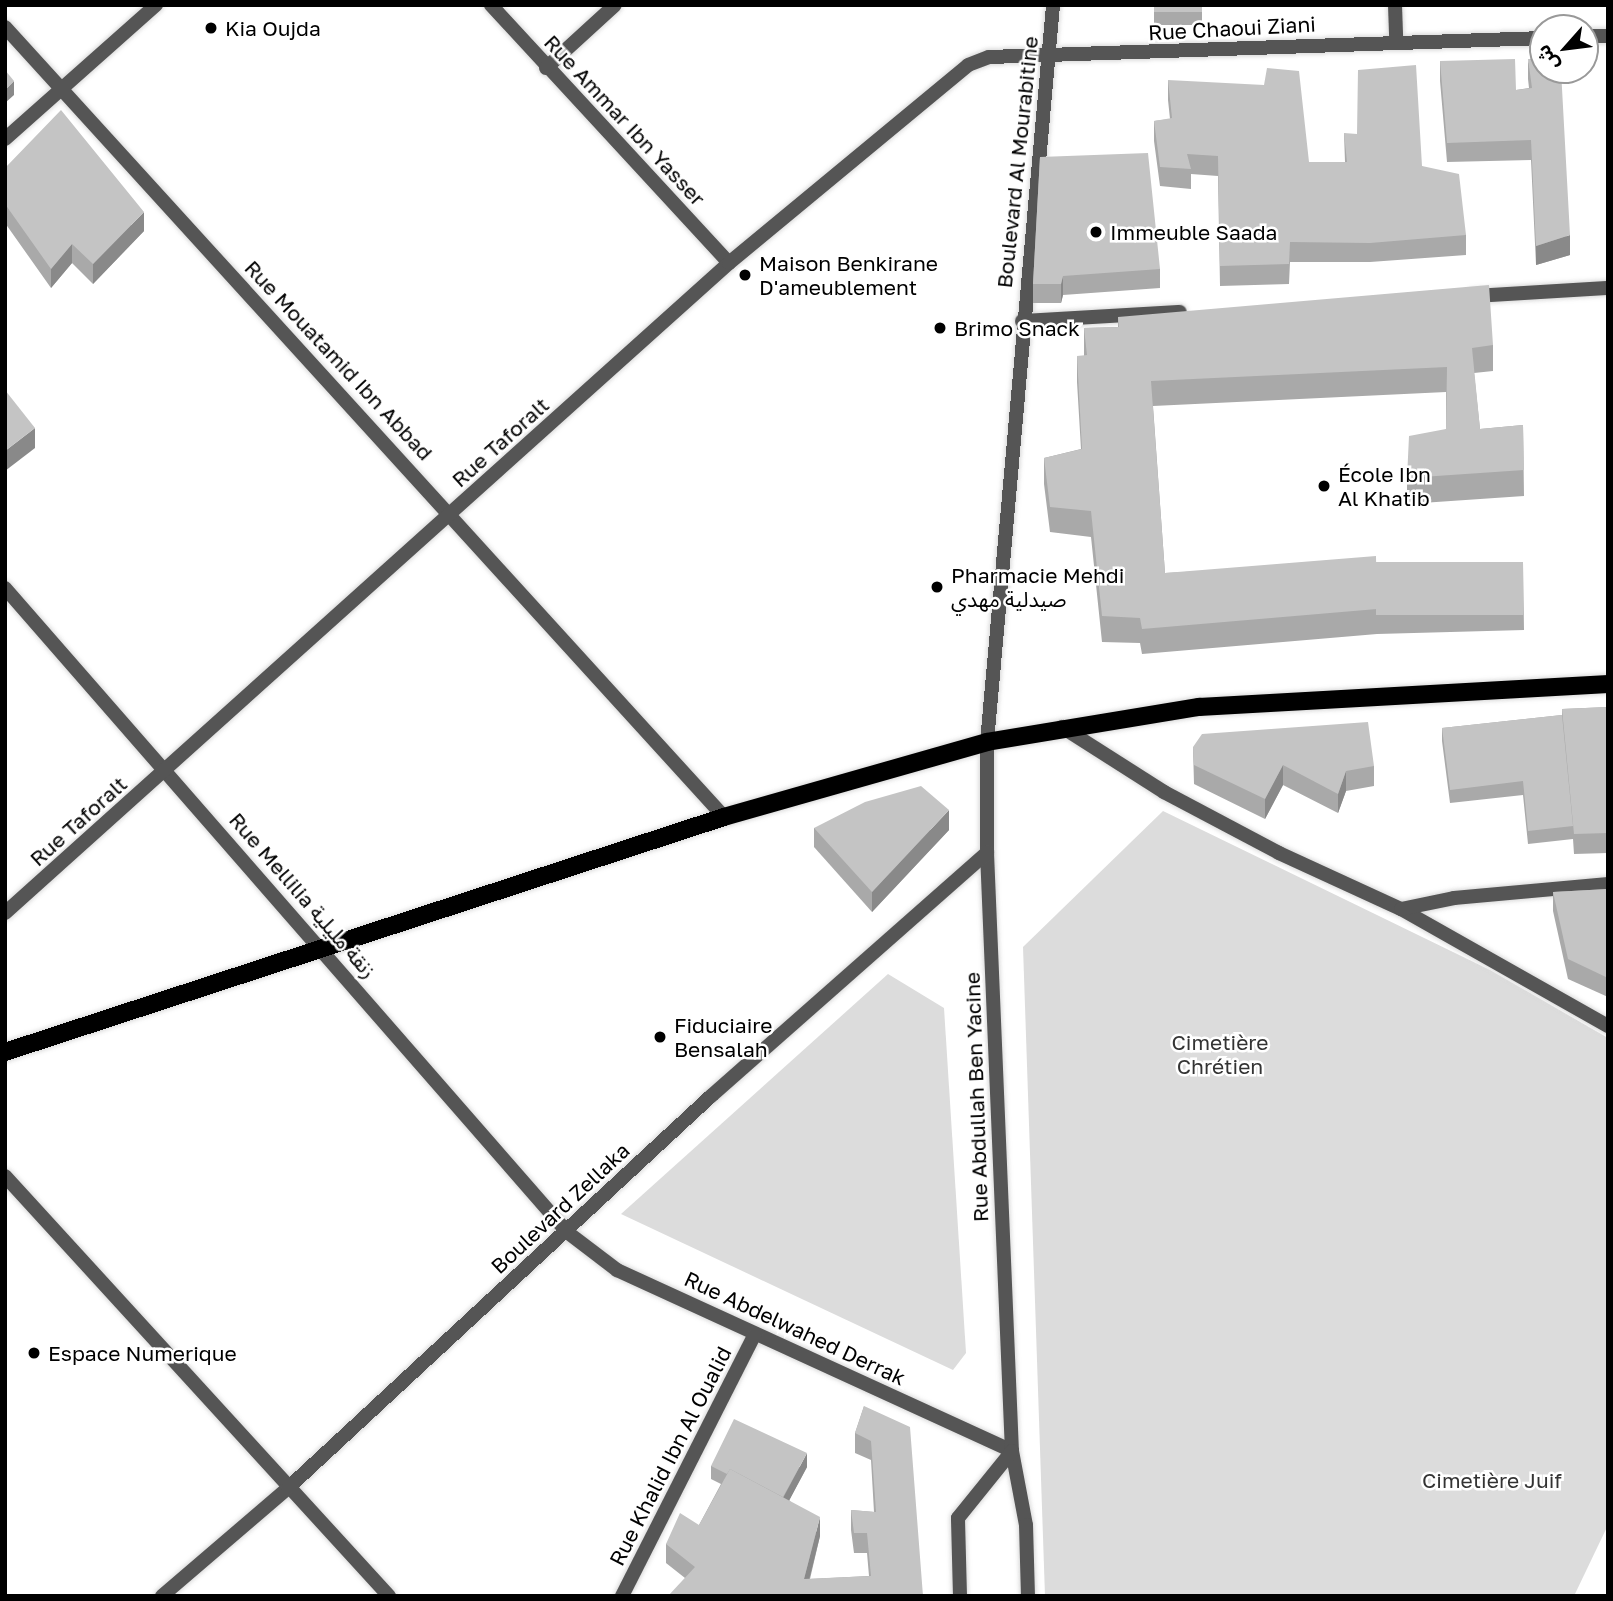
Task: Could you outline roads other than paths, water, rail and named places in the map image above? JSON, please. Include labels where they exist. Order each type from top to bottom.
[{"type":"main road","points":[[5,1052],[724,817],[987,741],[1199,707],[1608,684]]},
{"type":"street","points":[[5,139],[156,5]]},
{"type":"street","name":"Rue Ammar Ibn Yasser","points":[[491,5],[546,68],[729,263]]},
{"type":"street","points":[[546,68],[615,5]]},
{"type":"street","name":"Boulevard Al Mourabitine","points":[[987,741],[1022,321],[1053,5]]},
{"type":"street","points":[[1395,5],[1396,42]]},
{"type":"street","name":"Rue Mouatamid Ibn Abbad","points":[[5,27],[452,514],[724,817]]},
{"type":"street","name":"Rue Chaoui Ziani","points":[[1048,57],[1529,38]]},
{"type":"street","name":"Rue Taforalt","points":[[5,913],[729,263],[968,65],[989,57],[1048,57]]},
{"type":"street","points":[[1454,297],[1608,288]]},
{"type":"street","points":[[1022,321],[1203,311]]},
{"type":"street","name":"Rue Mellilia زنقة مليلية","points":[[5,588],[567,1231]]},
{"type":"street","points":[[1062,727],[1164,792],[1279,853],[1401,909],[1608,1026]]},
{"type":"street","name":"Rue Abdullah Ben Yacine","points":[[987,741],[987,853],[1013,1451],[1026,1525],[1028,1596]]},
{"type":"street","name":"Boulevard Zellaka","points":[[162,1596],[288,1488],[711,1096],[987,853]]},
{"type":"street","points":[[1401,909],[1454,898],[1608,884]]},
{"type":"street","points":[[5,1176],[389,1596]]},
{"type":"street","name":"Rue Abdelwahed Derrak","points":[[567,1231],[617,1269],[1013,1451]]},
{"type":"street","name":"Rue Khalid Ibn Al Oualid","points":[[622,1596],[755,1334]]},
{"type":"street","points":[[960,1596],[958,1518],[1013,1451]]},
{"type":"place","name":"Kia Oujda","points":[[211,28]]},
{"type":"place","name":"Immeuble Saada","points":[[1096,232]]},
{"type":"place","name":"Maison Benkirane D'ameublement","points":[[745,275]]},
{"type":"place","name":"Brimo Snack","points":[[940,328]]},
{"type":"place","name":"École Ibn Al Khatib","points":[[1324,486]]},
{"type":"place","name":"Pharmacie Mehdi صيدلية مهدي","points":[[937,587]]},
{"type":"place","name":"Fiduciaire Bensalah","points":[[660,1037]]},
{"type":"place","name":"Espace Numerique","points":[[34,1353]]},
{"type":"park label","name":"Cimetière Chrétien","points":[[1220,1054]]},
{"type":"park label","name":"Cimetière Juif","points":[[1492,1480]]}]
